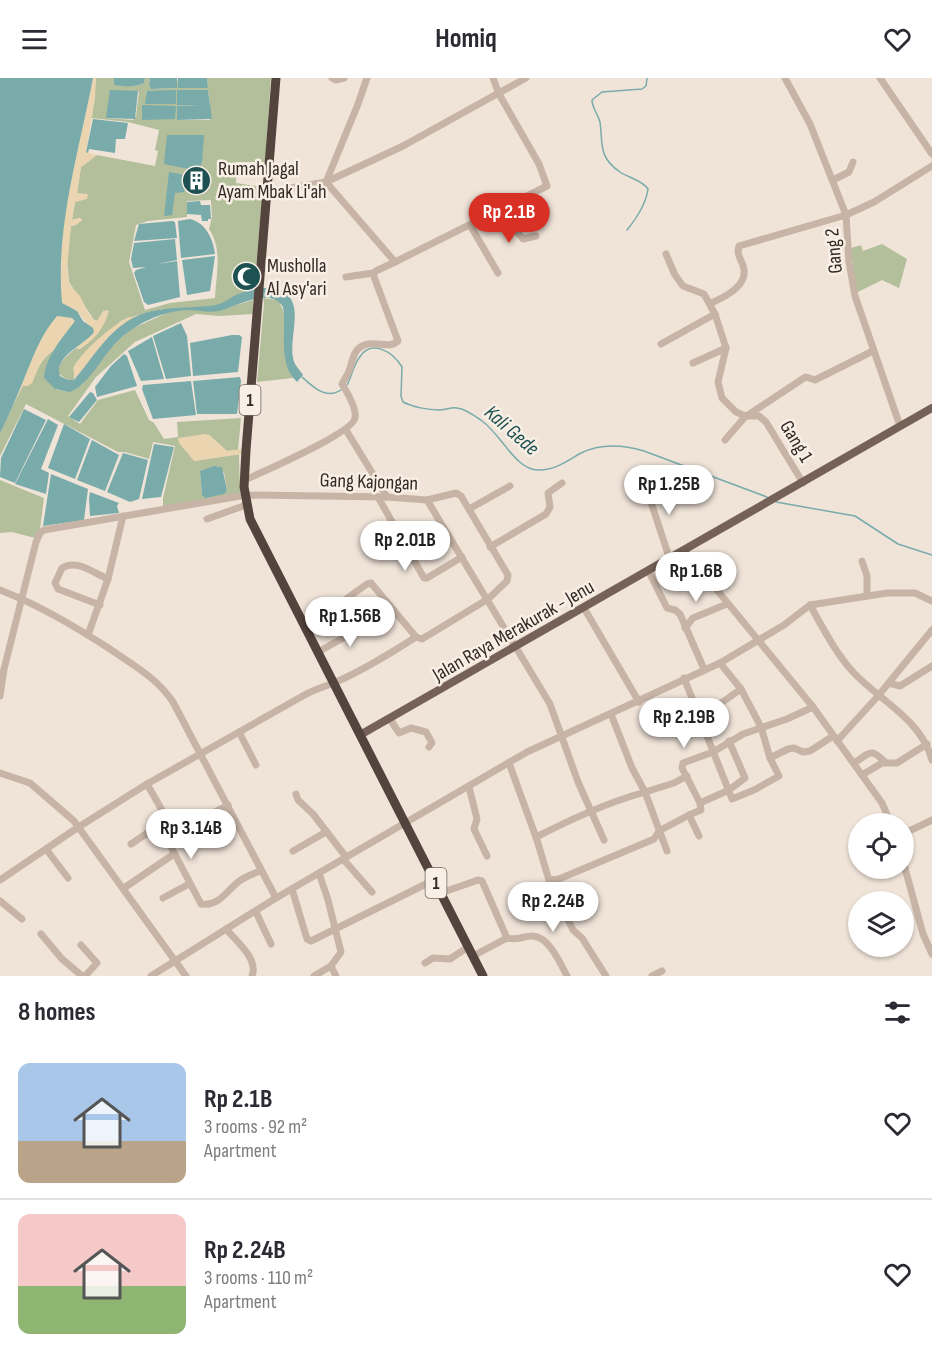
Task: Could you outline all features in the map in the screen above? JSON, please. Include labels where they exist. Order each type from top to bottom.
[{"type":"highway","name":"1","points":[[276,78],[244,480],[246,505],[250,519],[483,976]]},
{"type":"main road","name":"Jalan Raya Merakurak - Jenu","points":[[360,735],[765,506],[932,408]]},
{"type":"street","points":[[332,78],[336,80],[344,78]]},
{"type":"street","points":[[326,182],[367,78]]},
{"type":"street","points":[[346,277],[373,273],[544,188],[547,183],[539,164],[499,94],[493,78]]},
{"type":"street","points":[[267,192],[326,182],[403,146],[526,78]]},
{"type":"street","name":"Gang 2","points":[[785,78],[810,124],[846,215],[851,278],[855,296],[900,426]]},
{"type":"street","points":[[880,78],[932,154]]},
{"type":"street","points":[[833,180],[849,172],[853,162]]},
{"type":"street","points":[[711,303],[731,292],[742,278],[744,269],[737,252],[739,246],[846,215],[874,202],[932,166]]},
{"type":"street","points":[[326,182],[395,262]]},
{"type":"street","points":[[499,210],[522,239],[536,236]]},
{"type":"street","points":[[470,225],[498,273]]},
{"type":"street","points":[[666,254],[675,275],[683,286],[701,292],[711,303],[726,348],[693,363]]},
{"type":"street","points":[[244,480],[285,462],[346,430],[352,424],[356,417],[344,387],[355,354],[361,347],[375,343],[394,345],[398,341],[373,273]]},
{"type":"street","points":[[661,344],[715,314]]},
{"type":"street","name":"Gang 1","points":[[726,348],[718,382],[722,398],[736,412],[745,416],[759,416],[766,422],[803,483]]},
{"type":"street","points":[[725,440],[743,419],[806,377],[815,380],[873,351]]},
{"type":"street","points":[[346,430],[387,497]]},
{"type":"street","points":[[646,480],[670,560]]},
{"type":"street","points":[[490,547],[546,514],[550,507],[548,493],[562,483]]},
{"type":"street","points":[[469,509],[510,486]]},
{"type":"street","points":[[650,499],[690,491]]},
{"type":"street","points":[[305,628],[371,583],[416,637],[422,639],[488,599],[508,578],[469,509],[461,496],[456,493],[428,500]]},
{"type":"street","name":"Gang Kajongan","points":[[21,598],[36,542],[42,531],[246,495],[387,497],[428,500],[550,704],[590,811],[604,840]]},
{"type":"street","points":[[378,497],[424,578],[462,557]]},
{"type":"street","points":[[207,519],[246,505]]},
{"type":"street","points":[[88,636],[108,579],[123,516]]},
{"type":"street","points":[[685,551],[813,707],[882,803],[886,813]]},
{"type":"street","points":[[862,561],[867,576],[867,596]]},
{"type":"street","points":[[100,605],[58,589],[55,583],[62,568],[70,564],[86,567],[108,579]]},
{"type":"street","points":[[649,572],[667,608],[680,614],[704,669]]},
{"type":"street","points":[[0,590],[21,598],[88,636],[143,671],[162,688],[173,702],[276,898]]},
{"type":"street","points":[[151,976],[404,822],[561,735],[639,702],[684,678],[720,663],[784,625],[810,605],[904,592],[921,595],[932,601]]},
{"type":"street","points":[[0,696],[2,669],[21,598]]},
{"type":"street","points":[[685,628],[693,618],[727,604]]},
{"type":"street","points":[[810,605],[848,665],[878,696],[900,712],[915,727],[927,744],[932,760]]},
{"type":"street","points":[[584,608],[639,702]]},
{"type":"street","points":[[318,652],[352,633],[357,624],[365,618]]},
{"type":"street","points":[[770,758],[794,748],[806,752],[835,738],[878,696],[932,630]]},
{"type":"street","points":[[0,880],[147,784],[301,696],[334,683],[395,651],[416,637]]},
{"type":"street","points":[[684,678],[731,798],[734,798],[778,778],[761,727],[741,689],[720,663]]},
{"type":"street","points":[[889,683],[900,686],[932,666]]},
{"type":"street","points":[[700,718],[741,689]]},
{"type":"street","points":[[549,880],[559,879],[648,842],[654,839],[659,831],[701,810],[700,803],[682,768],[683,763],[714,752],[729,741],[761,727],[787,719],[813,707]]},
{"type":"street","points":[[611,714],[632,768],[645,792],[667,851]]},
{"type":"street","points":[[390,719],[399,733],[411,728],[426,732],[432,744],[429,747]]},
{"type":"street","points":[[239,732],[256,765]]},
{"type":"street","points":[[700,803],[729,790],[746,776],[729,741]]},
{"type":"street","points":[[862,775],[885,762],[897,763],[927,744]]},
{"type":"street","points":[[854,764],[871,752],[875,752],[885,762]]},
{"type":"street","points":[[509,763],[549,880],[573,930],[582,938],[606,976]]},
{"type":"street","points":[[0,773],[30,783],[74,821],[186,976]]},
{"type":"street","points":[[536,837],[619,799],[678,781],[687,776]]},
{"type":"street","points":[[147,784],[175,833]]},
{"type":"street","points":[[469,787],[477,819],[474,829],[487,856]]},
{"type":"street","points":[[296,794],[298,800],[332,837],[344,858],[372,892]]},
{"type":"street","points":[[228,805],[167,839],[174,854],[189,884],[201,904],[204,905],[224,896],[237,882],[260,871]]},
{"type":"street","points":[[689,815],[699,836]]},
{"type":"street","points":[[130,844],[167,820]]},
{"type":"street","points":[[914,829],[932,820]]},
{"type":"street","points":[[293,851],[326,832]]},
{"type":"street","points":[[46,849],[68,878]]},
{"type":"street","points":[[124,888],[174,854]]},
{"type":"street","points":[[314,976],[331,966],[341,952],[319,873]]},
{"type":"street","points":[[441,893],[480,879],[507,938]]},
{"type":"street","points":[[908,879],[923,934],[932,954]]},
{"type":"street","points":[[292,889],[308,941],[336,930],[434,880]]},
{"type":"street","points":[[163,898],[189,884]]},
{"type":"street","points":[[0,901],[22,919]]},
{"type":"street","points":[[256,912],[271,944]]},
{"type":"street","points":[[226,929],[253,963],[252,976]]},
{"type":"street","points":[[41,934],[62,959],[83,976],[97,963],[81,945]]},
{"type":"street","points":[[472,957],[507,938],[514,940],[535,936],[556,954],[567,976]]},
{"type":"street","points":[[425,963],[433,958],[450,959],[468,947]]},
{"type":"street","points":[[331,966],[336,976]]},
{"type":"street","points":[[652,976],[662,971]]},
{"type":"green space","points":[[96,78],[114,78],[114,83],[137,86],[144,83],[145,78],[150,78],[149,86],[153,89],[177,88],[177,78],[179,88],[208,87],[207,78],[271,78],[265,162],[236,162],[236,183],[263,187],[254,290],[246,291],[220,310],[253,300],[253,314],[219,316],[196,314],[135,342],[96,377],[68,416],[80,424],[98,400],[135,390],[149,420],[154,423],[164,439],[178,437],[177,422],[241,418],[238,450],[227,451],[209,435],[187,438],[194,461],[239,454],[240,494],[163,507],[175,446],[153,442],[149,459],[118,452],[26,404],[0,456],[2,428],[23,385],[32,383],[40,365],[50,353],[54,350],[44,378],[57,390],[72,391],[83,384],[109,349],[131,329],[167,313],[162,309],[121,321],[78,361],[75,365],[74,380],[68,380],[59,374],[64,359],[76,348],[80,349],[86,345],[97,333],[104,310],[97,321],[94,320],[69,282],[67,260],[71,226],[82,220],[80,218],[72,220],[75,202],[87,198],[77,193],[81,167],[97,155],[155,166],[158,151],[155,150],[159,130],[128,122],[91,118]],"holes":[[[177,90],[208,90],[210,104],[177,105]],[[136,91],[139,92],[136,116],[133,120],[106,118]],[[210,105],[210,120],[177,120],[177,106]],[[211,200],[212,217],[209,229],[217,254],[215,298],[170,303],[145,310],[129,262],[136,225],[148,221],[187,217],[187,201]],[[219,466],[224,473],[227,490],[202,495],[200,471]]]},
{"type":"green space","points":[[882,244],[907,259],[899,288],[882,280],[856,293],[851,248],[861,245],[863,251]]},
{"type":"green space","points":[[263,298],[277,300],[281,306],[286,325],[288,359],[293,378],[257,382]]},
{"type":"green space","points":[[0,480],[44,498],[40,529],[35,538],[12,532],[0,533]]},
{"type":"sand","points":[[93,78],[96,78],[95,99],[86,152],[97,155],[81,167],[77,193],[88,194],[87,199],[75,202],[72,220],[80,218],[82,220],[71,226],[67,267],[69,284],[80,296],[90,316],[97,321],[105,310],[109,311],[98,334],[78,349],[76,348],[94,332],[77,311],[61,303],[60,275],[65,218]]},
{"type":"sand","points":[[56,316],[70,317],[75,321],[54,350],[40,364],[32,383],[23,386],[16,399],[38,346]]},
{"type":"sand","points":[[129,317],[136,317],[115,331],[75,379],[73,368],[83,354],[106,332]]},
{"type":"sand","points":[[205,434],[227,451],[242,449],[242,454],[194,461],[179,443],[178,438]]},
{"type":"water","points":[[0,78],[93,78],[65,218],[61,275],[62,303],[77,311],[94,332],[65,357],[59,369],[60,376],[74,380],[109,337],[135,317],[164,309],[216,305],[246,291],[273,288],[285,292],[293,303],[295,320],[293,356],[295,364],[303,375],[297,382],[287,366],[285,356],[283,307],[270,298],[252,300],[219,311],[178,311],[151,319],[120,339],[84,383],[70,392],[55,389],[44,378],[51,355],[75,321],[72,318],[57,316],[36,349],[0,433]]},
{"type":"water","points":[[114,78],[145,78],[144,83],[129,86],[114,85]]},
{"type":"water","points":[[150,78],[177,78],[177,88],[151,89]]},
{"type":"water","points":[[178,78],[207,78],[208,88],[178,88]]},
{"type":"water","points":[[110,90],[138,91],[135,119],[106,118]]},
{"type":"water","points":[[176,90],[176,104],[145,104],[147,91]]},
{"type":"water","points":[[177,90],[208,90],[212,119],[177,120],[177,106],[200,105],[177,105]]},
{"type":"water","points":[[142,105],[176,106],[175,119],[142,120]]},
{"type":"water","points":[[93,119],[128,123],[125,139],[116,139],[115,153],[89,149],[88,153],[86,152]]},
{"type":"water","points":[[167,135],[204,135],[202,162],[198,171],[164,164]]},
{"type":"water","points":[[169,172],[185,175],[184,180],[188,183],[184,192],[175,193],[172,215],[164,216]]},
{"type":"water","points":[[200,201],[201,205],[210,205],[211,219],[208,221],[202,221],[201,215],[187,214],[187,202]]},
{"type":"water","points":[[190,219],[196,221],[208,232],[215,254],[181,258],[178,221]]},
{"type":"water","points":[[175,222],[177,238],[134,241],[139,224]]},
{"type":"water","points":[[175,239],[177,260],[157,264],[177,261],[180,297],[148,305],[144,302],[134,273],[146,267],[133,268],[131,259],[134,243]]},
{"type":"water","points":[[215,256],[210,291],[187,295],[182,260]]},
{"type":"water","points":[[181,323],[187,336],[191,376],[166,379],[153,336]]},
{"type":"water","points":[[232,335],[242,337],[238,372],[193,376],[190,343]]},
{"type":"water","points":[[152,337],[164,379],[141,381],[128,351]]},
{"type":"water","points":[[124,354],[127,356],[137,386],[97,397],[95,387],[111,366]]},
{"type":"water","points":[[240,377],[237,414],[197,414],[193,381]]},
{"type":"water","points":[[191,381],[196,415],[153,419],[142,389],[143,385]]},
{"type":"water","points":[[90,392],[97,400],[79,422],[69,417]]},
{"type":"water","points":[[24,409],[46,420],[15,483],[0,477],[1,458]]},
{"type":"water","points":[[48,419],[58,425],[41,469],[49,473],[46,494],[15,484]]},
{"type":"water","points":[[64,424],[90,439],[75,479],[48,468]]},
{"type":"water","points":[[92,440],[119,455],[105,491],[77,480]]},
{"type":"water","points":[[154,444],[174,447],[161,497],[142,499]]},
{"type":"water","points":[[123,453],[148,460],[139,499],[130,502],[107,492]]},
{"type":"water","points":[[214,466],[222,467],[227,490],[224,494],[205,498],[202,495],[200,471]]},
{"type":"water","points":[[51,474],[88,489],[84,520],[43,526]]},
{"type":"water","points":[[90,492],[119,503],[117,506],[119,513],[90,516]]},
{"type":"waterway","points":[[627,230],[640,211],[648,189],[639,181],[620,172],[608,161],[603,150],[600,122],[592,100],[602,92],[642,89],[646,86],[647,78]]},
{"type":"waterway","name":"Kali Gede","points":[[347,385],[355,364],[364,352],[370,349],[382,349],[393,356],[402,367],[401,396],[403,402],[425,409],[455,408],[467,411],[489,427],[516,458],[531,469],[551,468],[596,448],[621,446],[644,451],[767,497]]},
{"type":"waterway","name":"Kali Gede","points":[[302,377],[325,393],[330,394],[341,390]]},
{"type":"waterway","name":"Kali Gede","points":[[776,502],[855,516],[898,544],[932,555]]},
{"type":"place","name":"Rumah Jagal Ayam Mbak Li'ah","points":[[197,180]]},
{"type":"place","name":"Musholla Al Asy'ari","points":[[246,277]]}]
